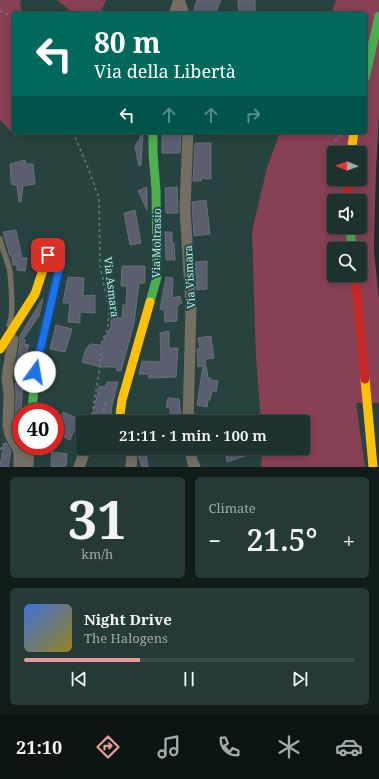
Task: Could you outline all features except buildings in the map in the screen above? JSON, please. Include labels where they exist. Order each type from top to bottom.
[{"type":"street","points":[[175,12],[179,0]]},
{"type":"street","points":[[179,0],[183,12]]},
{"type":"street","points":[[367,69],[379,16]]},
{"type":"street","name":"Via Moltrasio","points":[[119,415],[132,363],[157,278],[156,190],[153,134]]},
{"type":"street","name":"Via Vismara","points":[[188,134],[185,208],[192,307],[188,415]]},
{"type":"street","points":[[352,146],[354,134]]},
{"type":"street","points":[[0,349],[35,294],[48,255],[51,252],[58,251],[61,254],[61,261],[35,372],[33,403]]},
{"type":"street","points":[[356,282],[373,467]]},
{"type":"street","points":[[9,336],[13,340],[7,377],[9,394],[8,425],[10,435],[19,451],[19,467]]},
{"type":"street","points":[[28,467],[29,455]]},
{"type":"street","points":[[79,467],[83,455]]},
{"type":"street","points":[[130,467],[131,455]]},
{"type":"street","points":[[191,455],[195,467]]},
{"type":"lane","points":[[0,239],[9,271],[11,321],[5,331],[9,336]]},
{"type":"path","points":[[0,11],[12,16]]},
{"type":"path","name":"Via Asmara","points":[[73,134],[99,198],[100,265],[109,310],[108,328],[102,342],[100,368],[92,415]]},
{"type":"path","points":[[331,146],[340,134]]},
{"type":"path","points":[[102,415],[107,400]]},
{"type":"shaded area","points":[[0,0],[22,0],[20,2],[22,12],[12,12],[12,133],[0,120]]},
{"type":"shaded area","points":[[57,0],[106,0],[101,12],[72,12]]},
{"type":"shaded area","points":[[336,0],[379,0],[379,115],[374,250],[379,300],[379,403],[356,403],[365,467],[261,467],[262,455],[310,455],[310,415],[260,415],[256,358],[252,231],[267,168],[279,134],[367,134],[367,12],[332,12]]},
{"type":"water","points":[[379,115],[379,299],[374,250]]},
{"type":"traffic: fast","points":[[367,69],[379,16]]},
{"type":"traffic: fast","points":[[150,302],[157,277],[156,190],[153,134]]},
{"type":"traffic: fast","points":[[351,234],[351,242]]},
{"type":"traffic: fast","points":[[33,403],[35,372],[55,286]]},
{"type":"traffic: slow","points":[[352,146],[354,134]]},
{"type":"traffic: slow","points":[[0,349],[35,294],[48,255],[51,252],[58,251],[61,254],[61,261],[55,286]]},
{"type":"traffic: slow","points":[[120,415],[122,400],[150,302]]},
{"type":"traffic: slow","points":[[365,379],[373,467]]},
{"type":"traffic: jam","points":[[348,186],[349,194]]},
{"type":"traffic: jam","points":[[356,282],[365,379]]},
{"type":"route","points":[[35,372],[61,261],[61,254],[58,251],[51,252],[48,255]]}]
